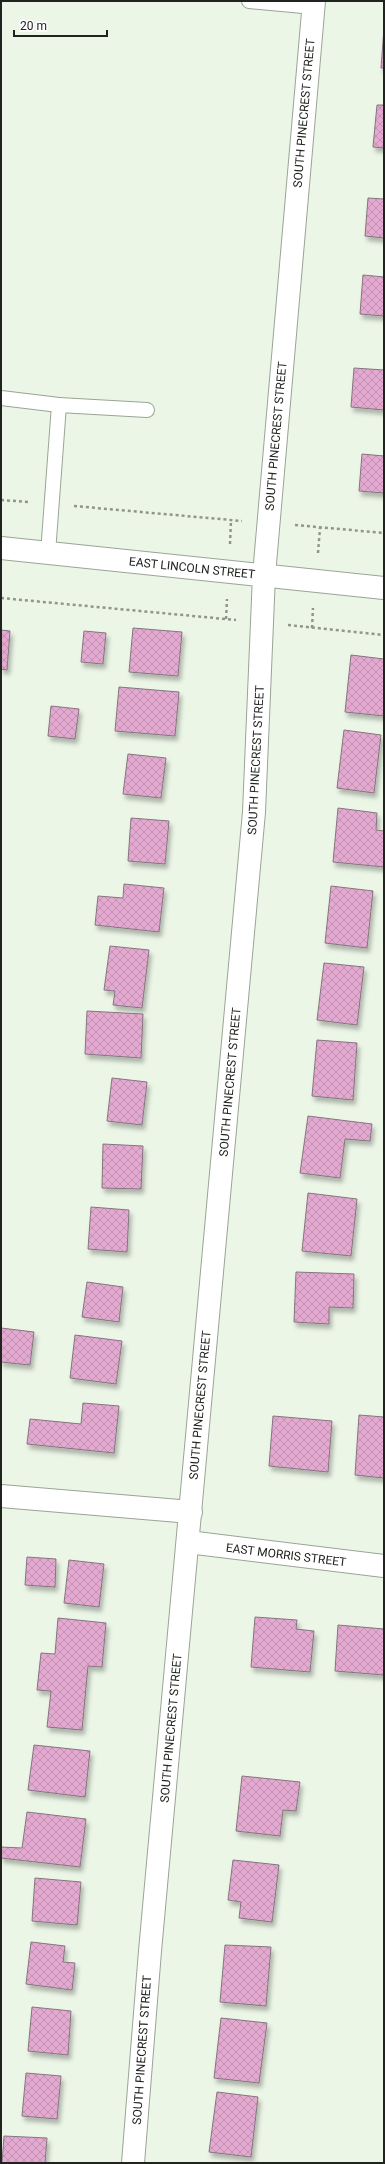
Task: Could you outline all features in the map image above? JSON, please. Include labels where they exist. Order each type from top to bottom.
[{"type":"street","name":"SOUTH PINECREST STREET","points":[[133,2163],[150,1951],[254,812],[264,575],[314,4]]},
{"type":"street","name":"EAST LINCOLN STREET","points":[[1,548],[384,588]]},
{"type":"street","points":[[1,1496],[191,1512]]},
{"type":"street","name":"EAST MORRIS STREET","points":[[188,1542],[384,1566]]},
{"type":"lane","points":[[249,1],[314,4]]},
{"type":"lane","points":[[1,398],[59,405],[147,410]]},
{"type":"lane","points":[[48,553],[59,405]]},
{"type":"path","points":[[1,500],[384,533]]},
{"type":"path","points":[[1,598],[384,635]]},
{"type":"building","points":[[384,28],[384,68],[381,68]]},
{"type":"building","points":[[377,105],[384,105],[384,148],[373,147]]},
{"type":"building","points":[[368,198],[384,199],[384,238],[365,236]]},
{"type":"building","points":[[363,275],[384,277],[384,316],[360,314]]},
{"type":"building","points":[[354,368],[384,370],[384,410],[351,407]]},
{"type":"building","points":[[362,454],[384,456],[384,493],[359,491]]},
{"type":"building","points":[[133,628],[182,632],[178,676],[129,672]]},
{"type":"building","points":[[1,630],[10,631],[7,670],[1,669]]},
{"type":"building","points":[[84,631],[106,633],[103,664],[81,662]]},
{"type":"building","points":[[351,655],[384,659],[384,716],[345,712]]},
{"type":"building","points":[[119,687],[179,692],[175,736],[115,731]]},
{"type":"building","points":[[51,706],[79,709],[75,739],[48,736]]},
{"type":"building","points":[[344,730],[381,735],[374,793],[337,788]]},
{"type":"building","points":[[128,754],[166,758],[161,798],[123,794]]},
{"type":"building","points":[[338,808],[377,813],[376,830],[384,831],[384,867],[333,862]]},
{"type":"building","points":[[131,818],[169,821],[165,864],[128,861]]},
{"type":"building","points":[[124,884],[164,888],[159,932],[95,925],[98,896],[123,898]]},
{"type":"building","points":[[331,886],[373,891],[367,948],[325,943]]},
{"type":"building","points":[[110,946],[149,950],[142,1008],[113,1005],[115,991],[104,990]]},
{"type":"building","points":[[324,963],[364,967],[357,1025],[317,1020]]},
{"type":"building","points":[[87,1011],[143,1014],[141,1058],[85,1054]]},
{"type":"building","points":[[317,1040],[357,1043],[353,1100],[312,1096]]},
{"type":"building","points":[[112,1078],[147,1082],[142,1125],[107,1121]]},
{"type":"building","points":[[308,1116],[372,1124],[370,1141],[345,1139],[340,1178],[300,1173]]},
{"type":"building","points":[[103,1144],[143,1146],[141,1189],[102,1188]]},
{"type":"building","points":[[308,1193],[357,1199],[351,1256],[302,1251]]},
{"type":"building","points":[[91,1207],[129,1210],[127,1252],[88,1249]]},
{"type":"building","points":[[296,1272],[354,1274],[353,1308],[329,1307],[329,1324],[294,1322]]},
{"type":"building","points":[[87,1282],[123,1287],[119,1322],[82,1317]]},
{"type":"building","points":[[1,1328],[34,1332],[30,1365],[1,1362]]},
{"type":"building","points":[[75,1335],[122,1341],[116,1384],[70,1378]]},
{"type":"building","points":[[83,1403],[119,1406],[114,1453],[27,1444],[30,1419],[81,1424]]},
{"type":"building","points":[[359,1415],[384,1417],[384,1478],[355,1475]]},
{"type":"building","points":[[273,1416],[332,1421],[328,1472],[269,1466]]},
{"type":"building","points":[[27,1557],[56,1559],[55,1587],[25,1585]]},
{"type":"building","points":[[69,1560],[104,1564],[99,1607],[64,1603]]},
{"type":"building","points":[[255,1617],[297,1620],[296,1629],[314,1631],[310,1672],[251,1667]]},
{"type":"building","points":[[58,1618],[106,1623],[102,1667],[88,1666],[82,1730],[47,1727],[51,1691],[37,1690],[41,1653],[55,1654]]},
{"type":"building","points":[[338,1625],[384,1629],[384,1675],[335,1671]]},
{"type":"building","points":[[34,1745],[90,1751],[85,1797],[28,1790]]},
{"type":"building","points":[[242,1776],[300,1782],[296,1811],[283,1810],[280,1836],[236,1831]]},
{"type":"building","points":[[27,1812],[86,1819],[80,1867],[1,1858],[1,1847],[22,1848]]},
{"type":"building","points":[[233,1860],[279,1865],[272,1922],[239,1918],[241,1902],[228,1900]]},
{"type":"building","points":[[35,1878],[81,1882],[77,1925],[32,1921]]},
{"type":"building","points":[[31,1942],[65,1946],[63,1962],[75,1963],[72,1990],[26,1984]]},
{"type":"building","points":[[225,1945],[271,1947],[266,2006],[220,2002]]},
{"type":"building","points":[[32,2007],[71,2011],[68,2055],[28,2051]]},
{"type":"building","points":[[221,2018],[267,2023],[259,2083],[214,2078]]},
{"type":"building","points":[[26,2073],[61,2076],[57,2119],[22,2116]]},
{"type":"building","points":[[217,2092],[258,2097],[251,2157],[209,2152]]},
{"type":"building","points":[[4,2136],[47,2138],[45,2163],[2,2163]]}]
